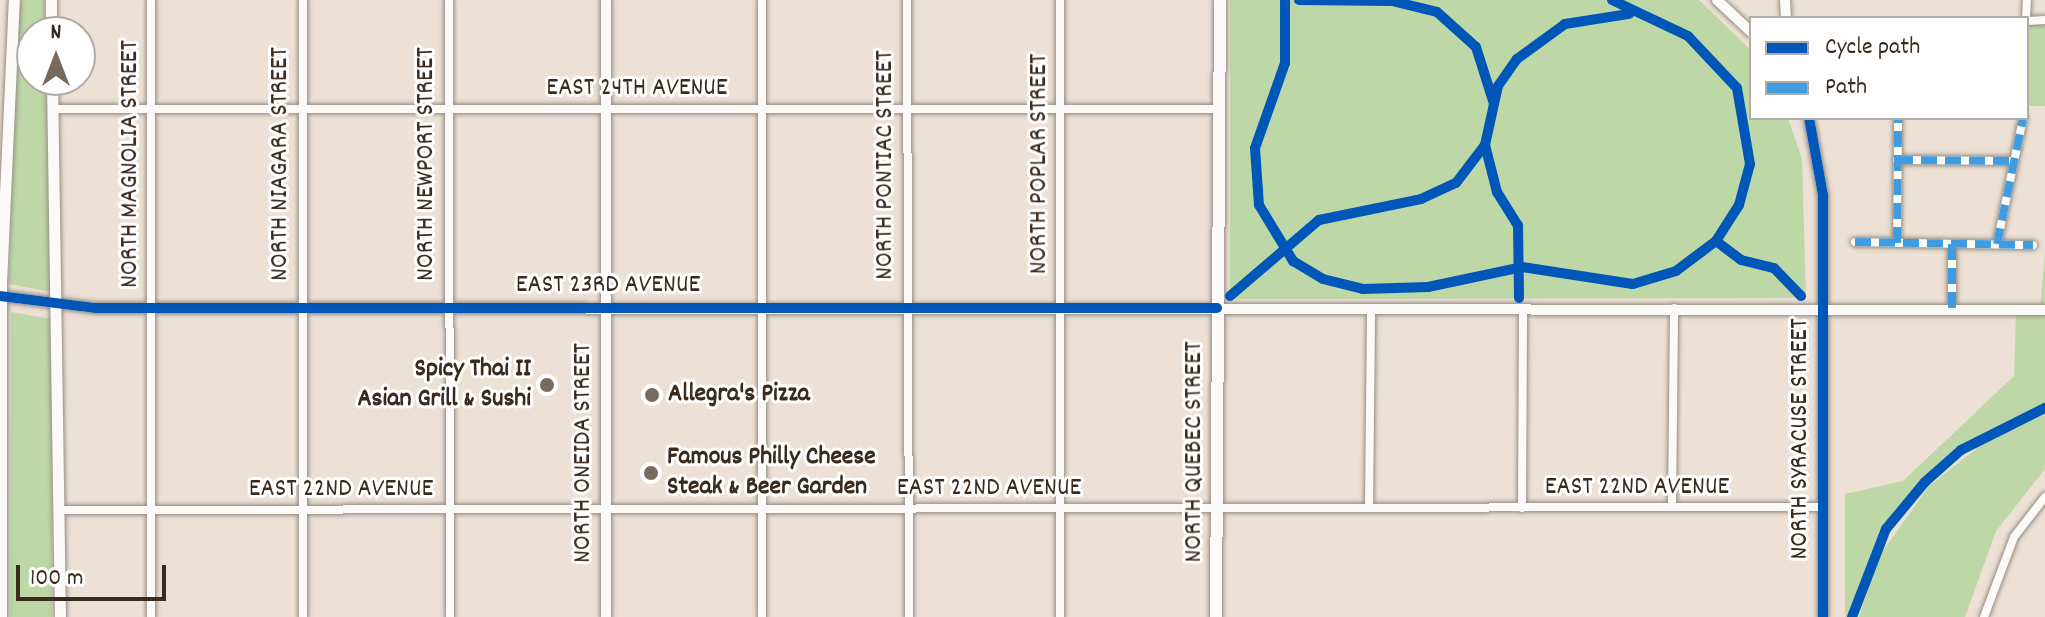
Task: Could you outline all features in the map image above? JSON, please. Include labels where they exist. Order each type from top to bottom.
[{"type":"main road","points":[[1,617],[0,296],[14,0]]},
{"type":"main road","name":"NORTH QUEBEC STREET","points":[[1216,617],[1220,0]]},
{"type":"main road","points":[[53,96],[60,306],[60,617]]},
{"type":"street","name":"NORTH MAGNOLIA STREET","points":[[151,0],[151,617]]},
{"type":"street","name":"NORTH NIAGARA STREET","points":[[303,0],[303,617]]},
{"type":"street","name":"NORTH NEWPORT STREET","points":[[449,0],[450,617]]},
{"type":"street","name":"NORTH ONEIDA STREET","points":[[606,0],[606,617]]},
{"type":"street","points":[[762,0],[762,617]]},
{"type":"street","name":"NORTH PONTIAC STREET","points":[[907,0],[909,617]]},
{"type":"street","name":"NORTH POPLAR STREET","points":[[1060,0],[1060,617]]},
{"type":"street","points":[[1717,0],[1749,30]]},
{"type":"street","name":"EAST 24TH AVENUE","points":[[54,109],[1220,109]]},
{"type":"street","name":"NORTH SYRACUSE STREET","points":[[1809,120],[1822,185],[1823,617]]},
{"type":"street","points":[[1897,243],[1898,120]]},
{"type":"street","points":[[1997,244],[2023,120]]},
{"type":"street","points":[[1897,160],[2014,161]]},
{"type":"street","points":[[1855,242],[2033,245]]},
{"type":"street","points":[[1952,244],[1952,309]]},
{"type":"street","name":"EAST 23RD AVENUE","points":[[0,296],[60,306],[151,308],[2045,310]]},
{"type":"street","points":[[1369,508],[1371,308]]},
{"type":"street","points":[[1522,508],[1523,308]]},
{"type":"street","points":[[1672,507],[1674,308]]},
{"type":"street","points":[[1984,617],[2007,552],[2045,497]]},
{"type":"street","name":"EAST 22ND AVENUE","points":[[60,510],[1823,507]]},
{"type":"green space","points":[[19,0],[44,0],[44,16],[18,16]]},
{"type":"green space","points":[[1230,0],[1699,0],[1749,48],[1749,120],[1789,120],[1802,159],[1806,298],[1230,299]]},
{"type":"green space","points":[[2045,20],[2045,106],[2029,106],[2029,21]]},
{"type":"green space","points":[[16,85],[16,96],[46,96],[52,292],[9,284]]},
{"type":"green space","points":[[2045,253],[2045,408],[1961,450],[1925,482],[1886,529],[1852,617],[1845,617],[1845,494],[1903,481],[2014,376],[2016,310],[2040,309]]},
{"type":"green space","points":[[11,312],[51,319],[52,617],[10,617]]},
{"type":"green space","points":[[2045,414],[2045,469],[1996,531],[1965,617],[1859,617],[1878,558],[1929,486],[1990,438]]},
{"type":"marked path","points":[[1897,243],[1898,120]]},
{"type":"marked path","points":[[1997,244],[2023,120]]},
{"type":"marked path","points":[[1897,160],[2014,161]]},
{"type":"marked path","points":[[1855,242],[2033,245]]},
{"type":"marked path","points":[[1952,244],[1952,309]]},
{"type":"cycle path","points":[[1285,0],[1285,63],[1255,148],[1259,205],[1293,261],[1323,279],[1363,289],[1428,287],[1522,267],[1633,284],[1676,271],[1716,241],[1739,205],[1750,164],[1737,88],[1688,36],[1612,0]]},
{"type":"cycle path","points":[[1299,0],[1392,1],[1437,12],[1476,47],[1493,101]]},
{"type":"cycle path","points":[[1230,296],[1319,220],[1421,199],[1456,183],[1485,145],[1498,86],[1517,59],[1565,24],[1629,14]]},
{"type":"cycle path","points":[[1809,120],[1823,195],[1823,617]]},
{"type":"cycle path","points":[[1485,145],[1497,192],[1518,225],[1519,298]]},
{"type":"cycle path","points":[[1716,241],[1741,260],[1774,268],[1801,296]]},
{"type":"cycle path","points":[[0,296],[95,308],[1217,308]]},
{"type":"cycle path","points":[[1852,617],[1886,529],[1925,482],[1961,450],[2045,408]]},
{"type":"place","name":"Spicy Thai II Asian Grill & Sushi","points":[[547,385]]},
{"type":"place","name":"Allegra's Pizza","points":[[652,395]]},
{"type":"place","name":"Famous Philly Cheese Steak & Beer Garden","points":[[651,473]]}]
